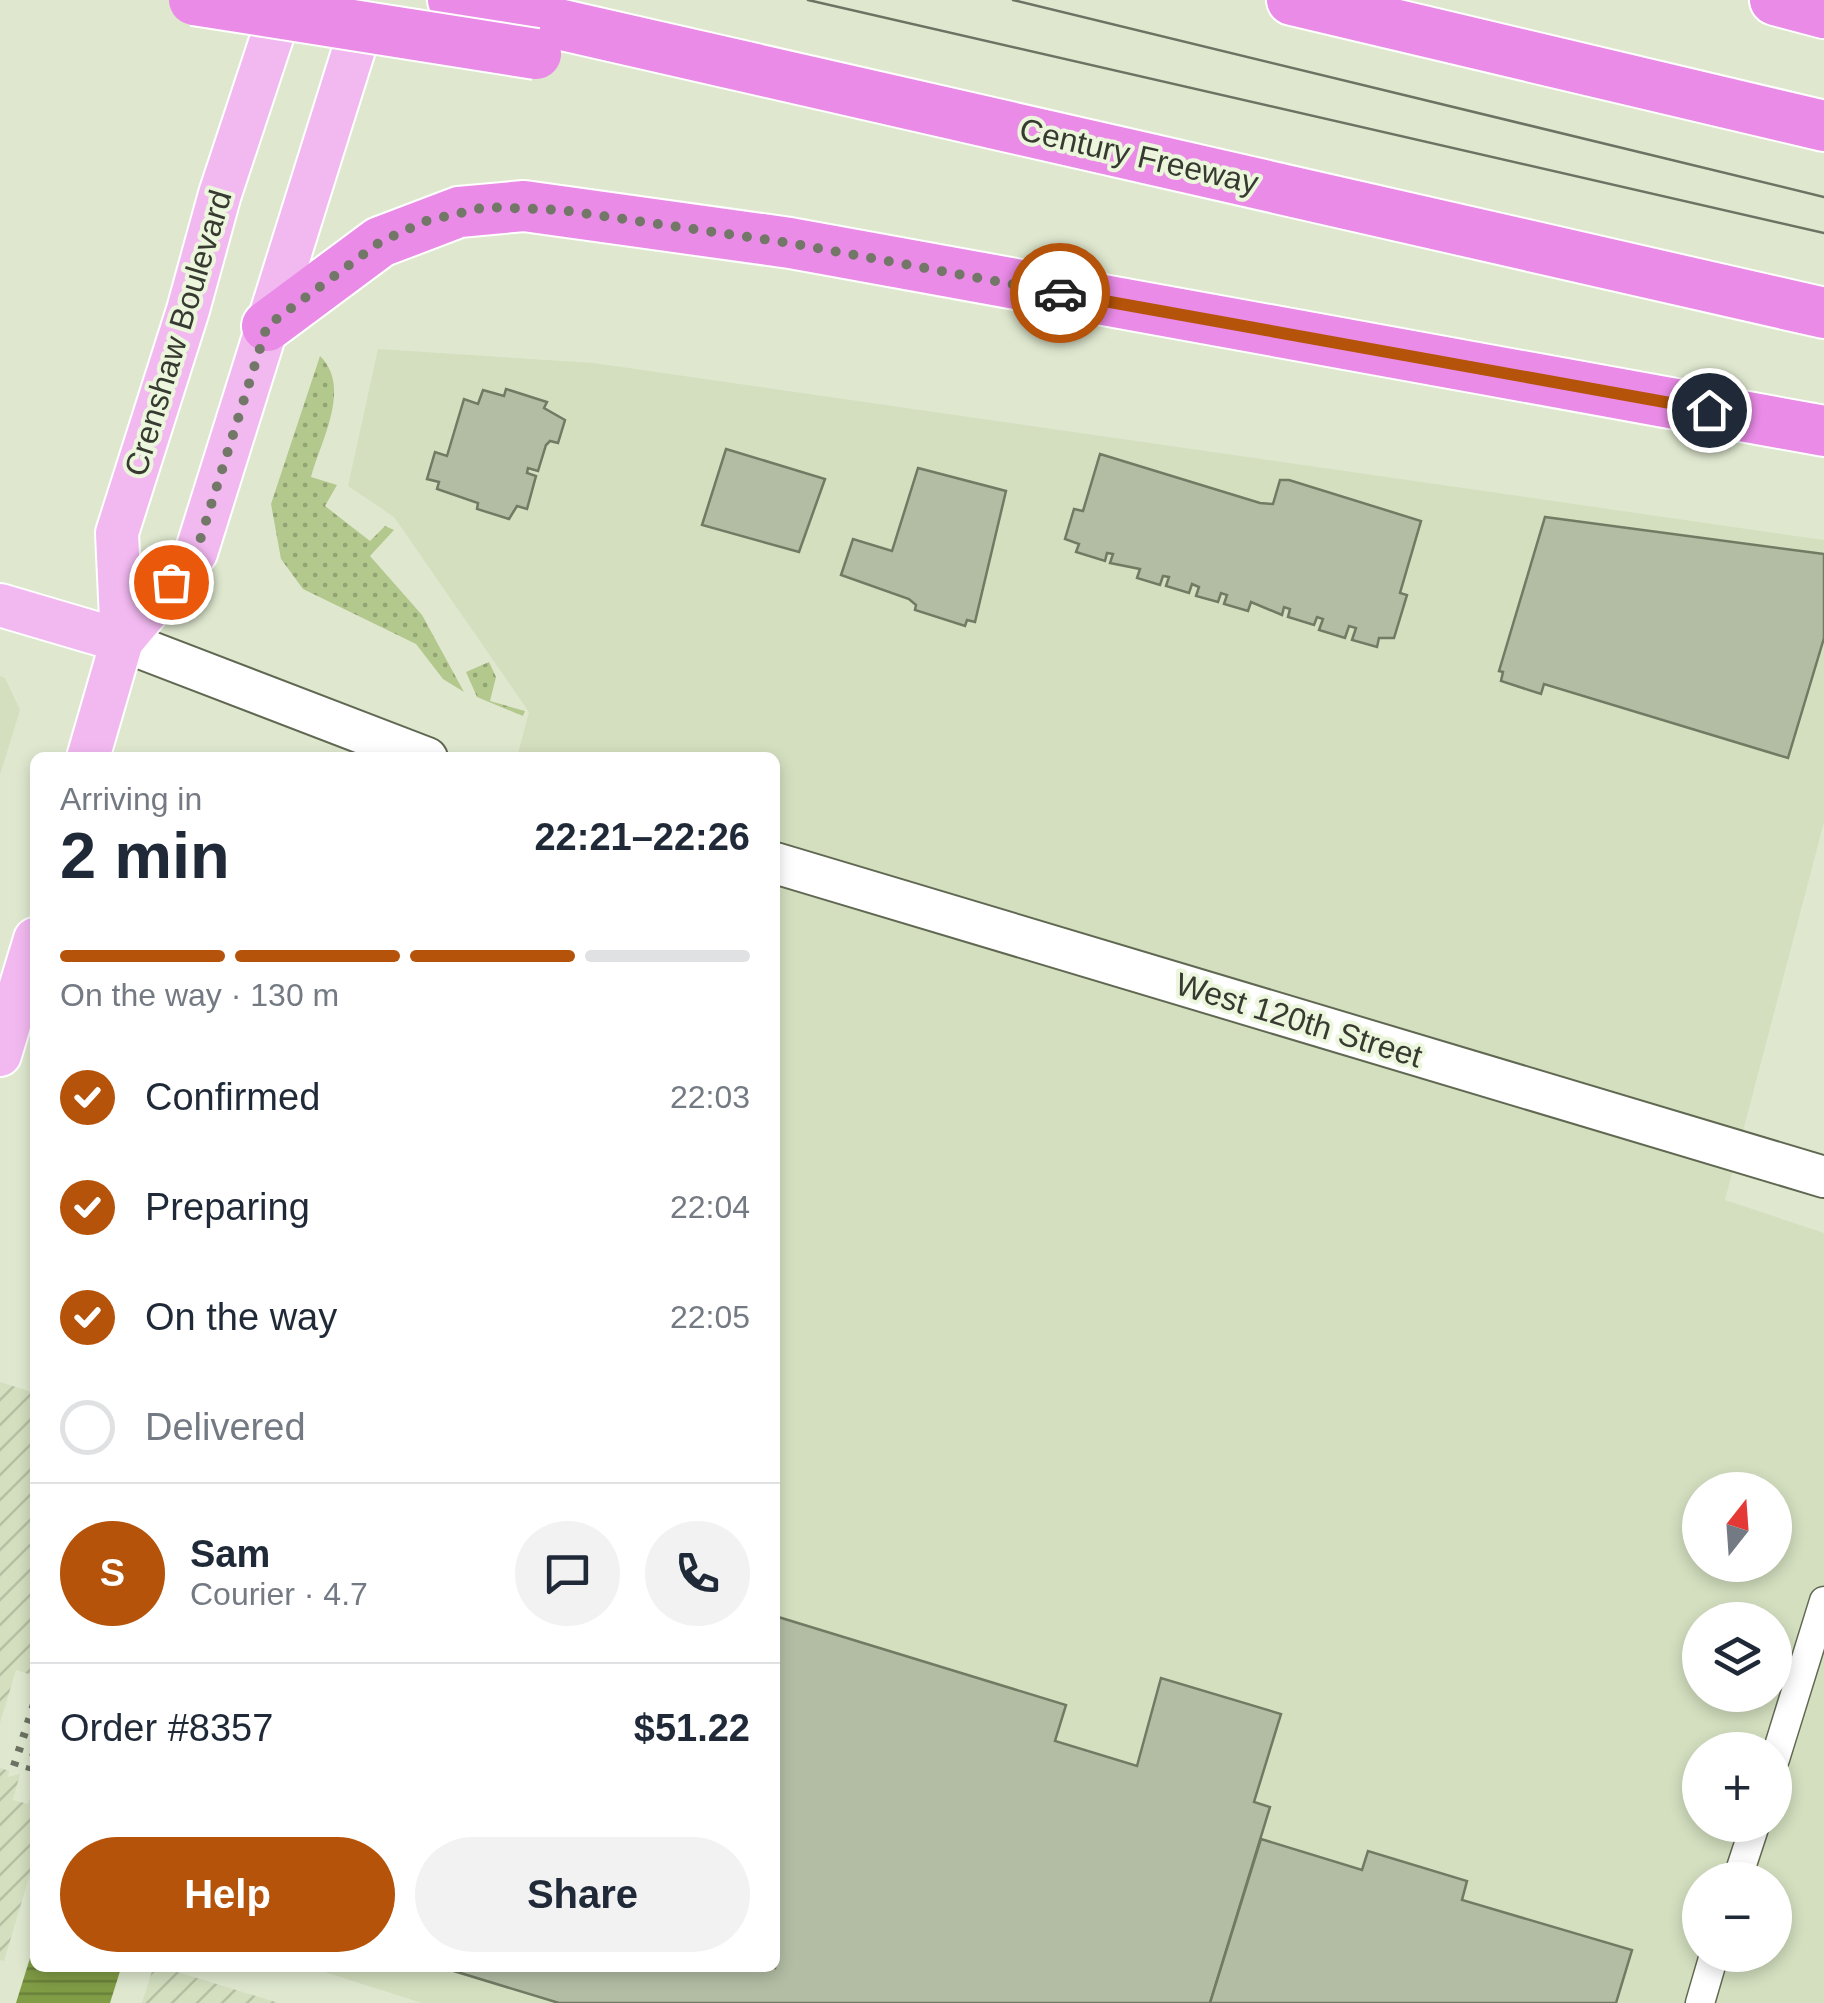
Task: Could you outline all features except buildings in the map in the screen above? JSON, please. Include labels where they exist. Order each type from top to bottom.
[{"type":"highway","points":[[194,0],[546,39]]},
{"type":"highway","points":[[453,0],[546,39]]},
{"type":"highway","points":[[1292,0],[1824,126]]},
{"type":"highway","points":[[1775,0],[1824,13]]},
{"type":"highway","name":"Century Freeway","points":[[546,39],[834,87],[1824,312]]},
{"type":"highway","points":[[267,326],[380,242],[459,212],[524,206],[790,243],[1824,432]]},
{"type":"main road","name":"Crenshaw Boulevard","points":[[90,752],[122,641],[117,533],[274,31]]},
{"type":"main road","name":"Crenshaw Boulevard","points":[[122,641],[196,553],[355,46]]},
{"type":"main road","points":[[0,605],[122,641]]},
{"type":"main road","points":[[0,1055],[30,956]]},
{"type":"street","points":[[122,641],[411,752]]},
{"type":"street","name":"West 120th Street","points":[[780,864],[1824,1177]]},
{"type":"street","points":[[1783,1732],[1824,1601]]},
{"type":"street","points":[[1700,2003],[1709,1972]]},
{"type":"shaded area","points":[[378,349],[594,363],[1824,540],[1824,822],[1725,1200],[1824,1233],[1824,2003],[422,2003],[325,1972],[780,1972],[780,752],[518,752],[529,712],[394,517],[348,486]]},
{"type":"shaded area","points":[[320,356],[334,383],[334,398],[311,477],[337,485],[325,506],[370,541],[385,526],[394,530],[370,556],[422,615],[464,692],[443,679],[416,644],[303,589],[281,559],[271,504]]},
{"type":"shaded area","points":[[489,662],[496,677],[490,701],[525,711],[523,716],[477,697],[466,672]]},
{"type":"shaded area","points":[[0,676],[5,678],[20,710],[0,775]]},
{"type":"shaded area","points":[[0,1382],[30,1391],[30,1674],[16,1670],[0,1723]]},
{"type":"shaded area","points":[[0,1768],[9,1771],[8,1777],[20,1774],[13,1800],[28,1804],[30,1797],[30,1874],[4,1961],[0,1960]]},
{"type":"shaded area","points":[[30,1958],[30,1972],[120,1972],[110,2003],[16,2003]]},
{"type":"shaded area","points":[[152,1972],[177,1972],[279,2003],[142,2003]]},
{"type":"tram line","points":[[808,0],[1824,233]]},
{"type":"tram line","points":[[1013,0],[1824,197]]},
{"type":"railway","points":[[14,1766],[30,1716]]},
{"type":"way so far","points":[[171,582],[196,553],[267,326],[380,242],[426,221],[486,207],[561,210],[790,243],[1060,293]]},
{"type":"route","points":[[1060,293],[1709,410]]}]
